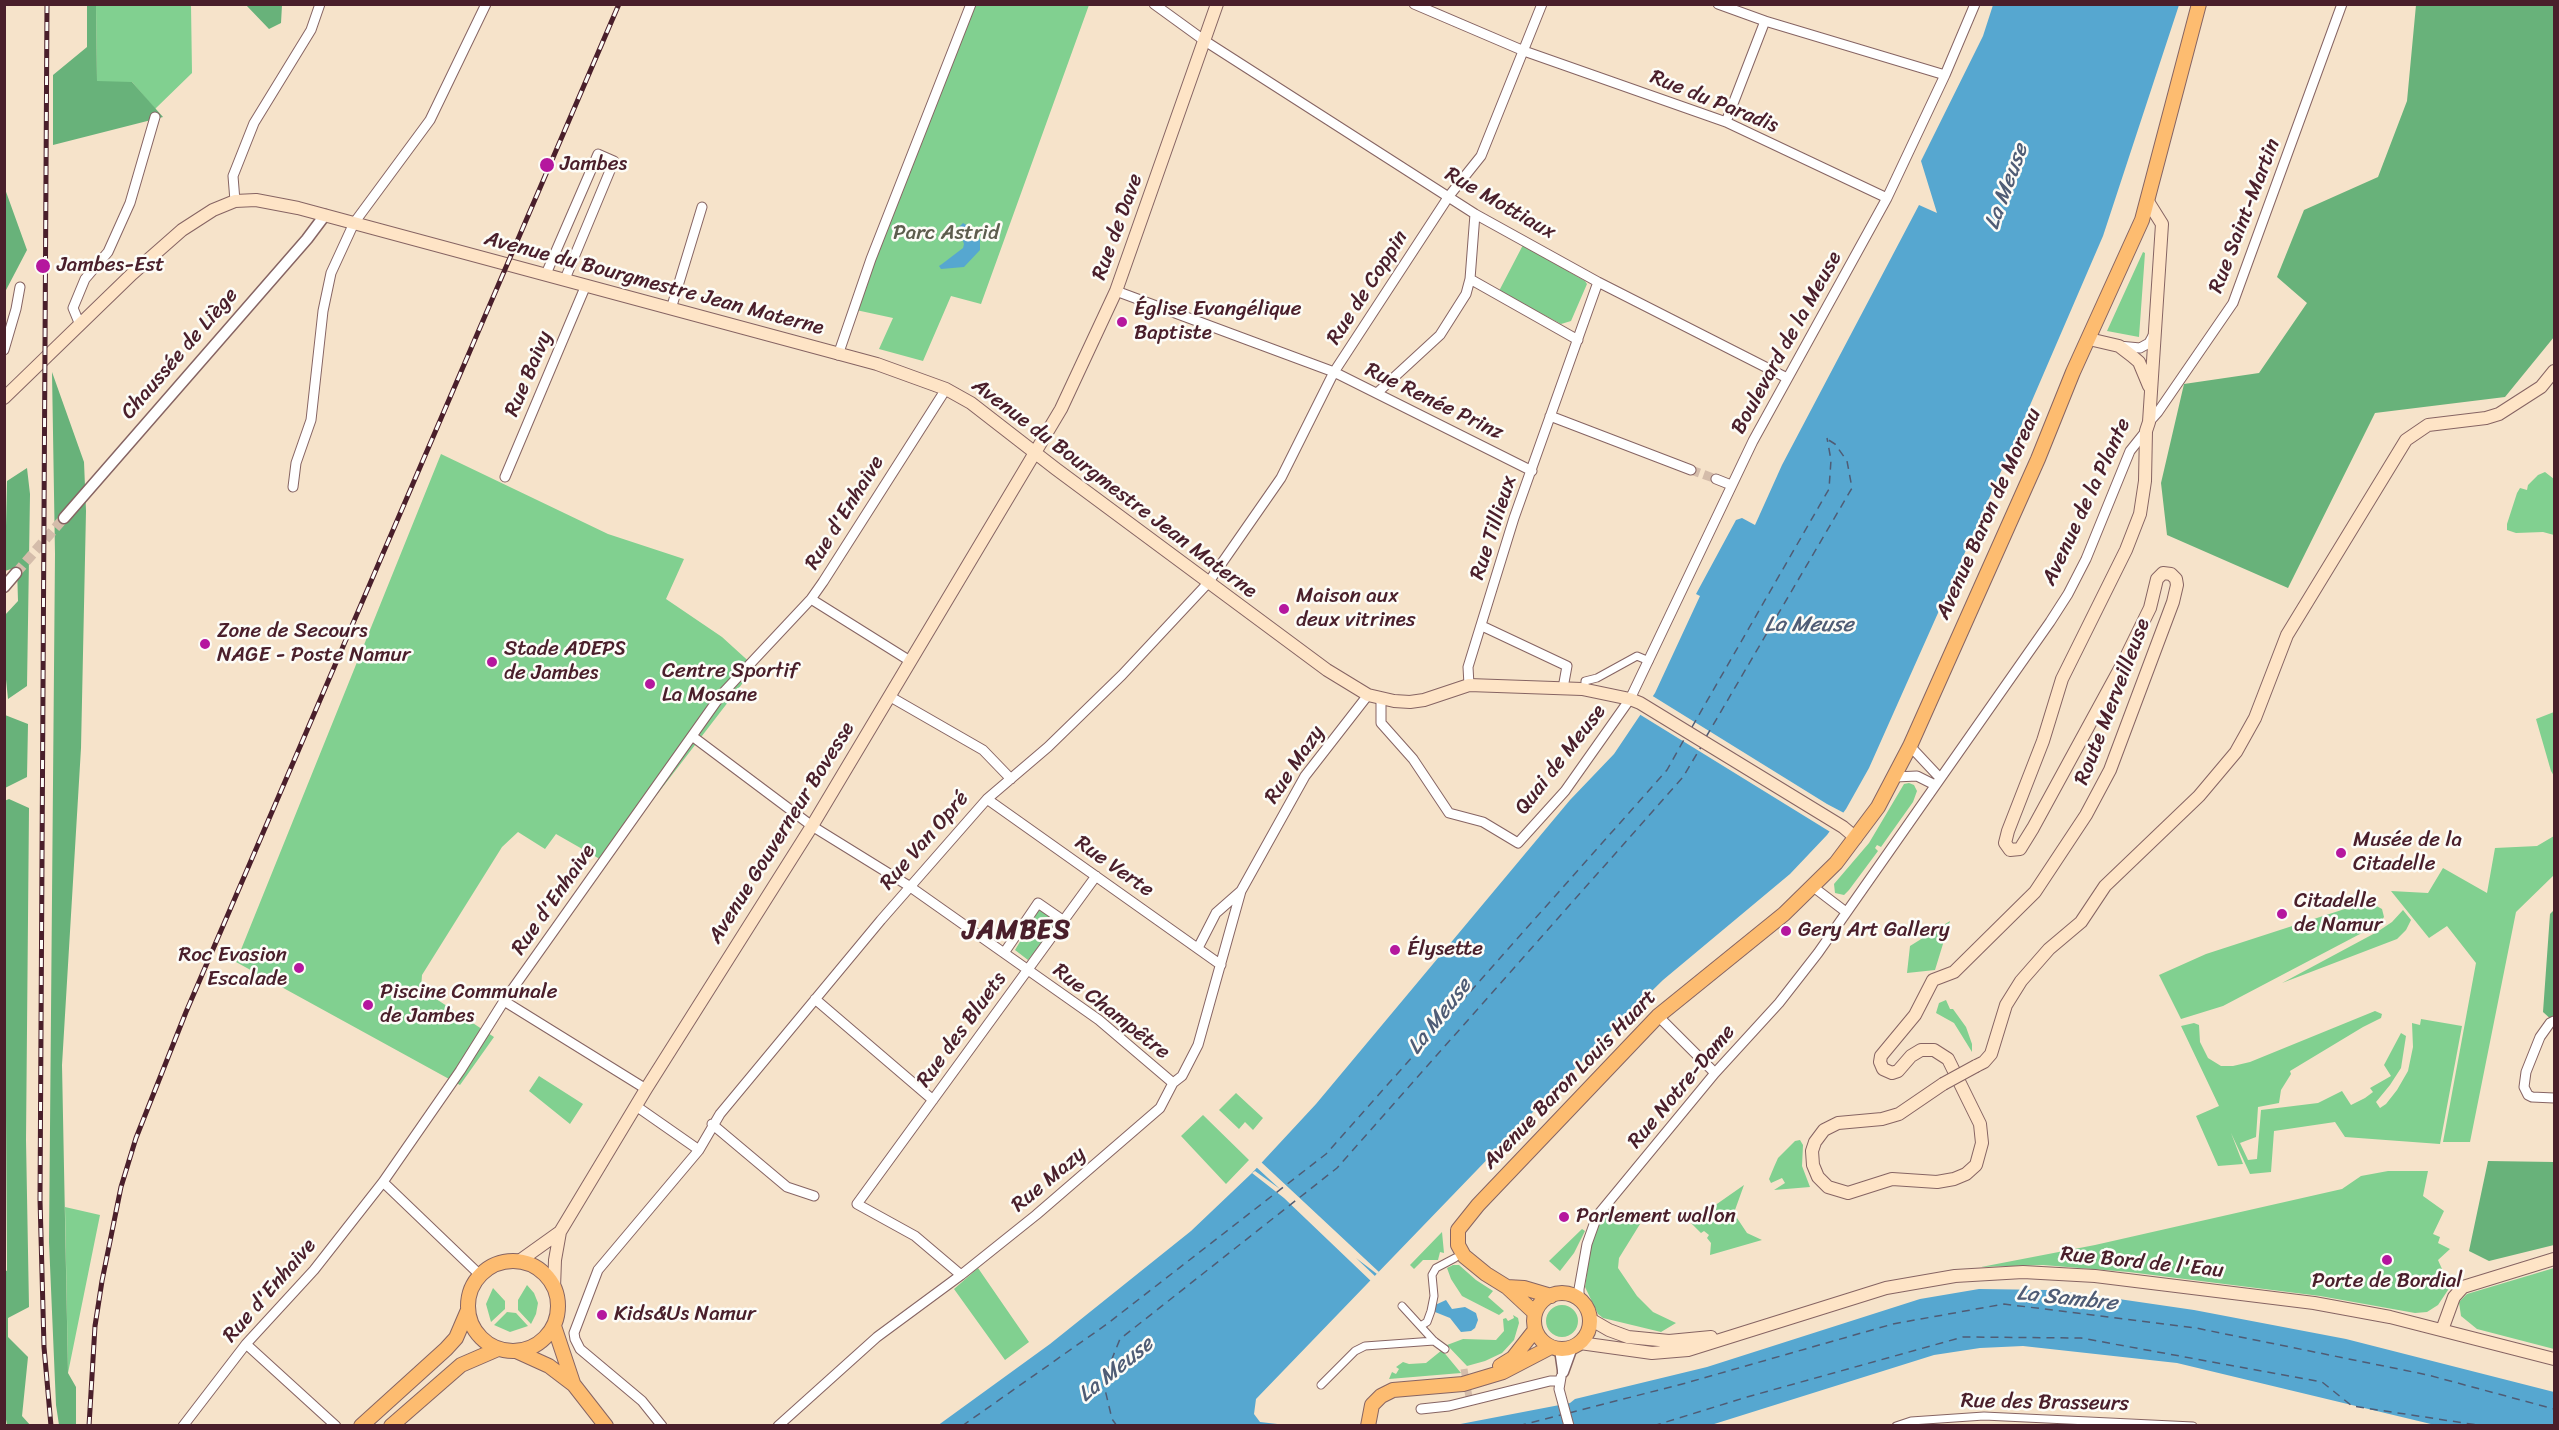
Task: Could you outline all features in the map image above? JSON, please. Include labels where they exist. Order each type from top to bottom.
[{"type":"main road","name":"Rue de Dave","points":[[1034,453],[1061,409],[1116,291],[1217,4]]},
{"type":"main road","points":[[2147,200],[2199,4]]},
{"type":"main road","name":"Avenue du Bourgmestre Jean Materne","points":[[235,201],[256,200],[325,215],[888,367],[946,390],[971,403],[1208,583],[1327,670],[1368,695],[1381,699],[1410,702],[1424,700],[1469,685],[1585,690],[1635,701],[1843,827],[1856,838]]},
{"type":"main road","name":"Avenue Baron de Moreau","points":[[1856,838],[1895,777],[1910,746],[2142,220],[2147,200]]},
{"type":"main road","name":"Avenue de la Plante","points":[[2147,200],[2162,224],[2147,426]]},
{"type":"main road","points":[[4,398],[132,274],[182,230],[213,210],[235,201]]},
{"type":"main road","points":[[2142,220],[2154,225],[2161,240]]},
{"type":"main road","points":[[2089,339],[2119,346],[2139,362],[2150,390]]},
{"type":"main road","name":"Route Merveilleuse","points":[[2147,426],[2145,481],[2140,514],[2126,550],[2062,679],[2043,741],[2008,831],[2005,843],[2008,848],[2018,850],[2026,840],[2123,663],[2150,608],[2157,579],[2168,573],[2174,576],[2176,582],[2174,597],[2110,770],[2094,801],[2035,892],[1954,972],[1933,980],[1915,1015],[1880,1059],[1882,1069],[1892,1073],[1898,1071],[1911,1056],[1922,1050],[1934,1050],[1948,1059],[1978,1119],[1982,1134],[1980,1157],[1976,1165],[1966,1174],[1940,1182],[1892,1179],[1848,1192],[1826,1186],[1812,1166],[1812,1151],[1815,1142],[1824,1130],[1838,1123],[1882,1119],[1899,1114],[1943,1084],[1976,1066],[1984,1062],[1991,1054],[2006,1005],[2021,981],[2049,949],[2081,922],[2102,890],[2209,785],[2236,752],[2255,718],[2287,635],[2406,440],[2428,425],[2487,418],[2499,414],[2541,387],[2554,370]]},
{"type":"main road","name":"Avenue Gouverneur Bovesse","points":[[554,1288],[555,1260],[560,1232],[646,1089],[812,825],[1034,453]]},
{"type":"main road","name":"Avenue Baron Louis Huart","points":[[1535,1313],[1508,1287],[1475,1266],[1460,1251],[1457,1236],[1462,1224],[1658,1016],[1784,914],[1856,838]]},
{"type":"main road","name":"Avenue Gouverneur Bovesse","points":[[518,1262],[560,1232]]},
{"type":"main road","points":[[2442,1330],[2454,1297],[2463,1287],[2554,1259]]},
{"type":"main road","points":[[518,1262],[540,1270],[554,1288],[558,1307],[554,1326],[544,1339],[531,1348],[516,1351],[498,1349],[477,1334],[468,1310],[469,1297],[480,1275],[498,1264],[518,1262]]},
{"type":"main road","name":"Rue Bord de l'Eau","points":[[1590,1319],[1609,1330],[1628,1337],[1669,1341],[1727,1336],[1892,1287],[1955,1276],[2023,1272],[2095,1276],[2260,1295],[2361,1311],[2554,1359]]},
{"type":"main road","name":"Avenue Baron Louis Huart","points":[[1508,1287],[1524,1288],[1551,1296]]},
{"type":"main road","points":[[1368,1425],[1372,1405],[1381,1396],[1393,1390],[1463,1384],[1503,1372],[1566,1347],[1587,1333],[1590,1319],[1586,1307],[1579,1300],[1565,1293],[1551,1296],[1541,1302],[1535,1313],[1535,1330],[1541,1341],[1566,1347]]},
{"type":"main road","points":[[364,1424],[446,1349],[456,1338],[468,1310]]},
{"type":"main road","points":[[554,1326],[574,1385]]},
{"type":"main road","points":[[1490,1376],[1513,1358],[1535,1330]]},
{"type":"main road","name":"Rue Bord de l'Eau","points":[[1566,1347],[1612,1347],[1634,1352],[1672,1353],[1723,1341],[1727,1336]]},
{"type":"main road","points":[[392,1425],[461,1365],[498,1349]]},
{"type":"main road","points":[[516,1351],[549,1366],[574,1385],[606,1425]]},
{"type":"street","points":[[235,201],[233,176],[254,123],[311,30],[320,4]]},
{"type":"street","points":[[293,487],[296,463],[311,420],[326,292],[332,273],[354,223],[429,120],[486,4]]},
{"type":"street","points":[[838,355],[875,248],[971,4]]},
{"type":"street","name":"Rue Mottiaux","points":[[1154,4],[1205,41],[1475,214],[1598,282],[1787,378]]},
{"type":"street","name":"Rue du Paradis","points":[[1414,4],[1524,51],[1726,122],[1887,198]]},
{"type":"street","name":"Rue de Coppin","points":[[1208,583],[1281,478],[1334,372],[1449,196],[1481,156],[1542,4]]},
{"type":"street","points":[[1718,4],[1765,21],[1945,75]]},
{"type":"street","name":"Boulevard de la Meuse","points":[[1635,701],[1649,661],[1731,485],[1787,378],[1887,198],[1945,75],[1975,4]]},
{"type":"street","name":"Rue Saint-Martin","points":[[2147,426],[2232,303],[2342,4]]},
{"type":"street","points":[[1726,122],[1765,21]]},
{"type":"street","points":[[80,325],[73,308],[85,279],[108,252],[130,203],[155,117]]},
{"type":"street","points":[[546,274],[598,154],[614,161],[565,279]]},
{"type":"street","points":[[671,309],[702,207]]},
{"type":"street","points":[[1377,393],[1440,335],[1466,294],[1470,279],[1475,214]]},
{"type":"street","name":"Chaussée de Liège","points":[[64,518],[307,239],[325,215]]},
{"type":"street","points":[[1470,279],[1578,340]]},
{"type":"street","name":"Rue Tillieux","points":[[1469,685],[1468,667],[1514,518],[1598,282]]},
{"type":"street","name":"Rue Baivy","points":[[505,477],[586,285]]},
{"type":"street","points":[[4,350],[20,287]]},
{"type":"street","name":"Rue Renée Prinz","points":[[1116,291],[1334,372],[1532,471]]},
{"type":"street","points":[[2119,346],[2140,348],[2149,343],[2154,334]]},
{"type":"street","name":"Rue d'Enhaive","points":[[183,1425],[246,1344],[314,1270],[383,1182],[460,1071],[504,1001],[721,695],[811,599],[946,390]]},
{"type":"street","points":[[1550,416],[1691,470]]},
{"type":"street","name":"Avenue de la Plante","points":[[1880,863],[2068,594],[2086,559],[2130,451],[2147,426]]},
{"type":"street","points":[[1716,479],[1731,485]]},
{"type":"street","points":[[4,587],[16,573]]},
{"type":"street","name":"Rue Van Opré","points":[[662,1425],[642,1401],[580,1349],[574,1334],[598,1270],[699,1150],[712,1125],[909,886],[987,799],[1048,747],[1122,675],[1208,583]]},
{"type":"street","points":[[811,599],[910,661]]},
{"type":"street","points":[[1482,626],[1567,666],[1563,688]]},
{"type":"street","points":[[1585,690],[1586,681],[1597,678],[1637,656],[1649,661]]},
{"type":"street","name":"Rue Mazy","points":[[778,1425],[877,1337],[961,1275],[1036,1215],[1160,1108],[1173,1083],[1182,1076],[1198,1045],[1240,891],[1305,777],[1368,695]]},
{"type":"street","points":[[889,696],[983,750],[1011,779]]},
{"type":"street","name":"Quai de Meuse","points":[[1381,699],[1381,723],[1413,759],[1449,813],[1483,822],[1518,843],[1565,791],[1635,701]]},
{"type":"street","name":"Rue Champêtre","points":[[692,736],[812,825],[909,886],[1098,1020],[1173,1083]]},
{"type":"street","points":[[1910,746],[1938,781]]},
{"type":"street","points":[[1895,777],[1917,776],[1938,781]]},
{"type":"street","name":"Rue Verte","points":[[987,799],[1221,965]]},
{"type":"street","name":"Rue Notre-Dame","points":[[1579,1300],[1587,1244],[1597,1216],[1715,1073],[1779,1003],[1818,953],[1880,863]]},
{"type":"street","name":"Rue des Bluets","points":[[961,1275],[915,1236],[857,1204],[1096,876]]},
{"type":"street","points":[[1812,886],[1846,912]]},
{"type":"street","name":"Rue Mazy","points":[[1198,948],[1216,913],[1240,891]]},
{"type":"street","points":[[1004,953],[1038,903],[1064,921]]},
{"type":"street","points":[[815,999],[933,1100]]},
{"type":"street","points":[[504,1001],[646,1089]]},
{"type":"street","points":[[1658,1016],[1715,1073]]},
{"type":"street","points":[[2554,1021],[2540,1037],[2526,1072],[2524,1087],[2528,1095],[2532,1097],[2554,1098]]},
{"type":"street","points":[[636,1106],[699,1150]]},
{"type":"street","points":[[712,1125],[787,1187],[814,1196]]},
{"type":"street","points":[[383,1182],[480,1275]]},
{"type":"street","points":[[1422,1325],[1427,1322],[1434,1296],[1431,1275],[1436,1268],[1455,1258]]},
{"type":"street","points":[[1402,1306],[1422,1325],[1434,1341],[1445,1349]]},
{"type":"street","points":[[1322,1386],[1355,1351],[1365,1346],[1434,1341]]},
{"type":"street","points":[[246,1344],[336,1425]]},
{"type":"street","points":[[1566,1347],[1562,1376],[1558,1386],[1569,1425]]},
{"type":"street","points":[[1421,1409],[1481,1399],[1562,1376]]},
{"type":"street","name":"Rue des Brasseurs","points":[[1896,1425],[1984,1416],[2047,1422],[2193,1425]]},
{"type":"green space","points":[[87,5],[96,5],[97,81],[132,82],[163,117],[53,145],[53,75],[87,47]]},
{"type":"green space","points":[[96,5],[191,5],[192,73],[155,109],[132,82],[97,82]]},
{"type":"green space","points":[[246,5],[282,5],[281,23],[269,29]]},
{"type":"green space","name":"Parc Astrid","points":[[974,5],[1089,5],[981,304],[951,296],[923,361],[879,349],[893,318],[856,310]]},
{"type":"green space","points":[[2416,5],[2554,5],[2554,337],[2505,397],[2375,413],[2288,588],[2167,535],[2161,483],[2184,384],[2259,373],[2307,303],[2277,277],[2304,210],[2378,177],[2407,101]]},
{"type":"green space","points":[[5,189],[27,250],[4,292]]},
{"type":"green space","points":[[1523,245],[1587,284],[1571,321],[1561,324],[1499,291]]},
{"type":"green space","points":[[2143,252],[2145,253],[2139,337],[2107,331]]},
{"type":"green space","points":[[52,372],[84,462],[86,511],[81,748],[62,1065],[68,1373],[76,1387],[76,1426],[59,1425],[56,1405],[49,1242],[55,554]]},
{"type":"green space","points":[[441,454],[608,534],[684,559],[666,599],[722,637],[755,667],[605,862],[556,834],[545,849],[518,832],[502,847],[422,975],[421,989],[494,1037],[460,1085],[236,962]]},
{"type":"green space","points":[[27,468],[30,494],[27,686],[8,699],[4,660],[5,615],[18,601],[17,567],[5,571],[7,481]]},
{"type":"green space","points":[[2545,472],[2554,479],[2554,535],[2543,532],[2516,533],[2507,530],[2520,488],[2527,490],[2528,485],[2538,475]]},
{"type":"green space","points":[[2554,712],[2554,776],[2536,719]]},
{"type":"green space","points":[[5,715],[28,724],[27,777],[5,788]]},
{"type":"green space","points":[[1904,784],[1914,785],[1917,791],[1913,802],[1881,847],[1877,845],[1875,848],[1878,851],[1849,890],[1844,895],[1835,893],[1834,884],[1869,843]]},
{"type":"green space","points":[[9,799],[29,808],[26,1140],[29,1307],[8,1318],[8,1337],[28,1357],[22,1416],[31,1426],[7,1425],[4,1408],[5,1270],[7,1271],[4,801]]},
{"type":"green space","points":[[2554,836],[2554,875],[2516,912],[2470,1142],[2443,1142],[2476,963],[2447,926],[2429,938],[2391,891],[2428,893],[2443,868],[2487,893],[2495,848],[2537,846]]},
{"type":"green space","points":[[2371,903],[2382,909],[2384,917],[2379,924],[2223,1006],[2181,1019],[2159,975],[2206,954],[2357,905]]},
{"type":"green space","points":[[1039,910],[1059,921],[1028,960],[1015,950]]},
{"type":"green space","points":[[2403,910],[2411,920],[2406,930],[2397,939],[2282,983],[2377,932],[2392,922]]},
{"type":"green space","points":[[2554,910],[2554,1022],[2543,1012],[2550,914]]},
{"type":"green space","points":[[1950,921],[1935,970],[1907,973],[1910,946]]},
{"type":"green space","points":[[1946,1000],[1950,1009],[1953,1009],[1966,1027],[1972,1044],[1972,1052],[1954,1023],[1936,1013],[1939,1003]]},
{"type":"green space","points":[[2375,1011],[2382,1014],[2381,1018],[2290,1071],[2291,1074],[2281,1090],[2279,1103],[2258,1107],[2256,1137],[2240,1143],[2248,1160],[2257,1159],[2261,1110],[2318,1103],[2342,1091],[2351,1105],[2365,1098],[2373,1092],[2370,1088],[2391,1076],[2384,1065],[2401,1033],[2406,1036],[2401,1068],[2376,1102],[2380,1108],[2386,1104],[2408,1071],[2413,1047],[2412,1023],[2420,1025],[2421,1019],[2462,1026],[2440,1144],[2345,1137],[2335,1122],[2274,1131],[2271,1172],[2250,1174],[2231,1133],[2243,1164],[2218,1166],[2196,1116],[2219,1106],[2181,1026],[2194,1023],[2199,1025],[2200,1042],[2208,1058],[2221,1066],[2233,1066],[2250,1062]]},
{"type":"green space","points":[[539,1076],[583,1104],[570,1124],[529,1091]]},
{"type":"green space","points":[[1236,1093],[1263,1118],[1253,1130],[1245,1122],[1239,1129],[1219,1110]]},
{"type":"green space","points":[[1203,1115],[1249,1160],[1226,1184],[1181,1136]]},
{"type":"green space","points":[[1800,1140],[1803,1145],[1802,1166],[1810,1187],[1774,1190],[1785,1183],[1782,1178],[1771,1183],[1769,1179],[1778,1158],[1795,1141]]},
{"type":"green space","points":[[2488,1161],[2554,1162],[2554,1245],[2489,1261],[2469,1251]]},
{"type":"green space","points":[[2388,1171],[2428,1171],[2423,1196],[2444,1211],[2433,1234],[2440,1237],[2438,1243],[2450,1249],[2438,1260],[2450,1287],[2438,1305],[2427,1312],[2415,1313],[2320,1296],[2129,1272],[2043,1265],[1981,1267],[2095,1245],[2342,1189],[2361,1176]]},
{"type":"green space","points":[[1744,1185],[1735,1210],[1737,1218],[1747,1233],[1762,1240],[1710,1255],[1711,1243],[1707,1238],[1709,1235],[1704,1231],[1701,1233],[1691,1223],[1704,1213],[1708,1216],[1716,1209],[1714,1206]]},
{"type":"green space","points":[[65,1207],[100,1215],[68,1373]]},
{"type":"green space","points":[[1610,1210],[1640,1224],[1619,1258],[1618,1268],[1637,1296],[1653,1312],[1676,1323],[1661,1332],[1603,1318],[1598,1314],[1585,1287],[1591,1246],[1599,1223]]},
{"type":"green space","points":[[1582,1229],[1585,1231],[1574,1253],[1560,1271],[1549,1261]]},
{"type":"green space","points":[[1442,1232],[1444,1253],[1440,1252],[1438,1260],[1423,1260],[1414,1269],[1410,1265]]},
{"type":"green space","points":[[1459,1265],[1493,1291],[1488,1297],[1504,1311],[1499,1315],[1462,1296],[1447,1268]]},
{"type":"green space","points":[[978,1268],[1029,1342],[1005,1360],[954,1289]]},
{"type":"green space","points":[[2554,1268],[2554,1349],[2477,1329],[2461,1316],[2459,1302],[2467,1294]]},
{"type":"green space","points":[[527,1285],[534,1293],[538,1303],[531,1324],[518,1310],[518,1300]]},
{"type":"green space","points":[[493,1288],[505,1301],[505,1309],[491,1322],[486,1304]]},
{"type":"green space","points":[[1562,1305],[1573,1310],[1578,1321],[1573,1332],[1562,1337],[1551,1332],[1546,1321],[1551,1310]]},
{"type":"green space","points":[[507,1312],[516,1313],[528,1326],[510,1332],[494,1325]]},
{"type":"green space","points":[[1513,1315],[1518,1318],[1519,1323],[1514,1340],[1502,1353],[1485,1361],[1467,1366],[1447,1345],[1463,1339],[1496,1340],[1504,1331],[1503,1319],[1506,1318],[1508,1321],[1514,1318]]},
{"type":"green space","points":[[1442,1350],[1461,1373],[1389,1379],[1392,1372],[1396,1374],[1399,1369],[1396,1367],[1403,1362],[1426,1363]]},
{"type":"water","name":"La Meuse","points":[[1993,5],[2179,5],[2103,236],[1869,768],[1846,809],[1827,835],[1790,874],[1663,980],[1614,1028],[1256,1399],[1254,1414],[1260,1422],[1286,1425],[937,1426],[1050,1344],[1191,1231],[1252,1173],[1316,1104],[1570,800],[1614,754],[1655,693],[1700,596],[1696,594],[1736,520],[1742,518],[1755,525],[1782,465],[1919,205],[1937,213],[1921,161],[1983,36]]},
{"type":"water","points":[[963,223],[975,230],[980,240],[980,250],[964,267],[941,269],[939,266],[963,248],[964,244],[958,228]]},
{"type":"water","name":"La Sambre","points":[[1979,1289],[2049,1290],[2105,1297],[2194,1310],[2346,1339],[2554,1392],[2554,1425],[2435,1425],[2177,1363],[2023,1346],[1980,1348],[1934,1355],[1711,1425],[1450,1426],[1570,1403],[1575,1399],[1707,1367],[1920,1299]]},
{"type":"water","points":[[1446,1300],[1452,1309],[1465,1307],[1476,1313],[1478,1320],[1475,1328],[1461,1332],[1450,1318],[1435,1312],[1433,1306]]},
{"type":"pier","points":[[1651,695],[1846,814],[1832,833],[1639,714]]},
{"type":"pier","points":[[1260,1161],[1379,1272],[1377,1274],[1356,1258],[1377,1278],[1373,1283],[1284,1198],[1252,1173],[1255,1171],[1280,1189],[1255,1166]]},
{"type":"ferry route","points":[[1692,727],[1829,489],[1831,460],[1827,438]]},
{"type":"ferry route","points":[[1706,737],[1852,488],[1847,461],[1835,444],[1827,439]]},
{"type":"ferry route","points":[[962,1426],[1107,1324],[1326,1154],[1667,770],[1686,736]]},
{"type":"ferry route","points":[[1117,1426],[1112,1419],[1103,1381],[1120,1339],[1337,1168],[1683,777],[1701,747]]},
{"type":"ferry route","points":[[1569,1413],[1686,1383],[1893,1324],[2004,1304],[2196,1328],[2428,1375],[2554,1409]]},
{"type":"ferry route","points":[[1653,1426],[1747,1397],[1963,1337],[2081,1338],[2322,1382],[2352,1406],[2484,1426]]},
{"type":"ferry route","points":[[1518,1426],[1561,1415]]},
{"type":"tunnel","points":[[1691,470],[1716,479]]},
{"type":"tunnel","points":[[16,573],[64,518]]},
{"type":"tunnel","points":[[1464,1369],[1469,1397]]},
{"type":"railway","points":[[47,4],[40,1199],[44,1347],[51,1426]]},
{"type":"railway","points":[[89,1426],[95,1326],[102,1281],[121,1187],[136,1138],[186,1012],[619,4]]},
{"type":"place","name":"Jambes","points":[[547,165]]},
{"type":"place","name":"Jambes-Est","points":[[43,266]]},
{"type":"place","name":"Église Evangélique Baptiste","points":[[1122,322]]},
{"type":"place","name":"Maison aux deux vitrines","points":[[1284,609]]},
{"type":"place","name":"Zone de Secours NAGE - Poste Namur","points":[[205,644]]},
{"type":"place","name":"Stade ADEPS de Jambes","points":[[492,662]]},
{"type":"place","name":"Centre Sportif La Mosane","points":[[650,684]]},
{"type":"place","name":"Musée de la Citadelle","points":[[2341,853]]},
{"type":"place","name":"Citadelle de Namur","points":[[2282,914]]},
{"type":"place","name":"Gery Art Gallery","points":[[1786,931]]},
{"type":"place","name":"Élysette","points":[[1395,950]]},
{"type":"place","name":"Roc Evasion Escalade","points":[[299,968]]},
{"type":"place","name":"Piscine Communale de Jambes","points":[[368,1005]]},
{"type":"place","name":"Parlement wallon","points":[[1564,1217]]},
{"type":"place","name":"Porte de Bordial","points":[[2387,1260]]},
{"type":"place","name":"Kids&Us Namur","points":[[602,1315]]},
{"type":"district","name":"JAMBES","points":[[1017,931]]}]
